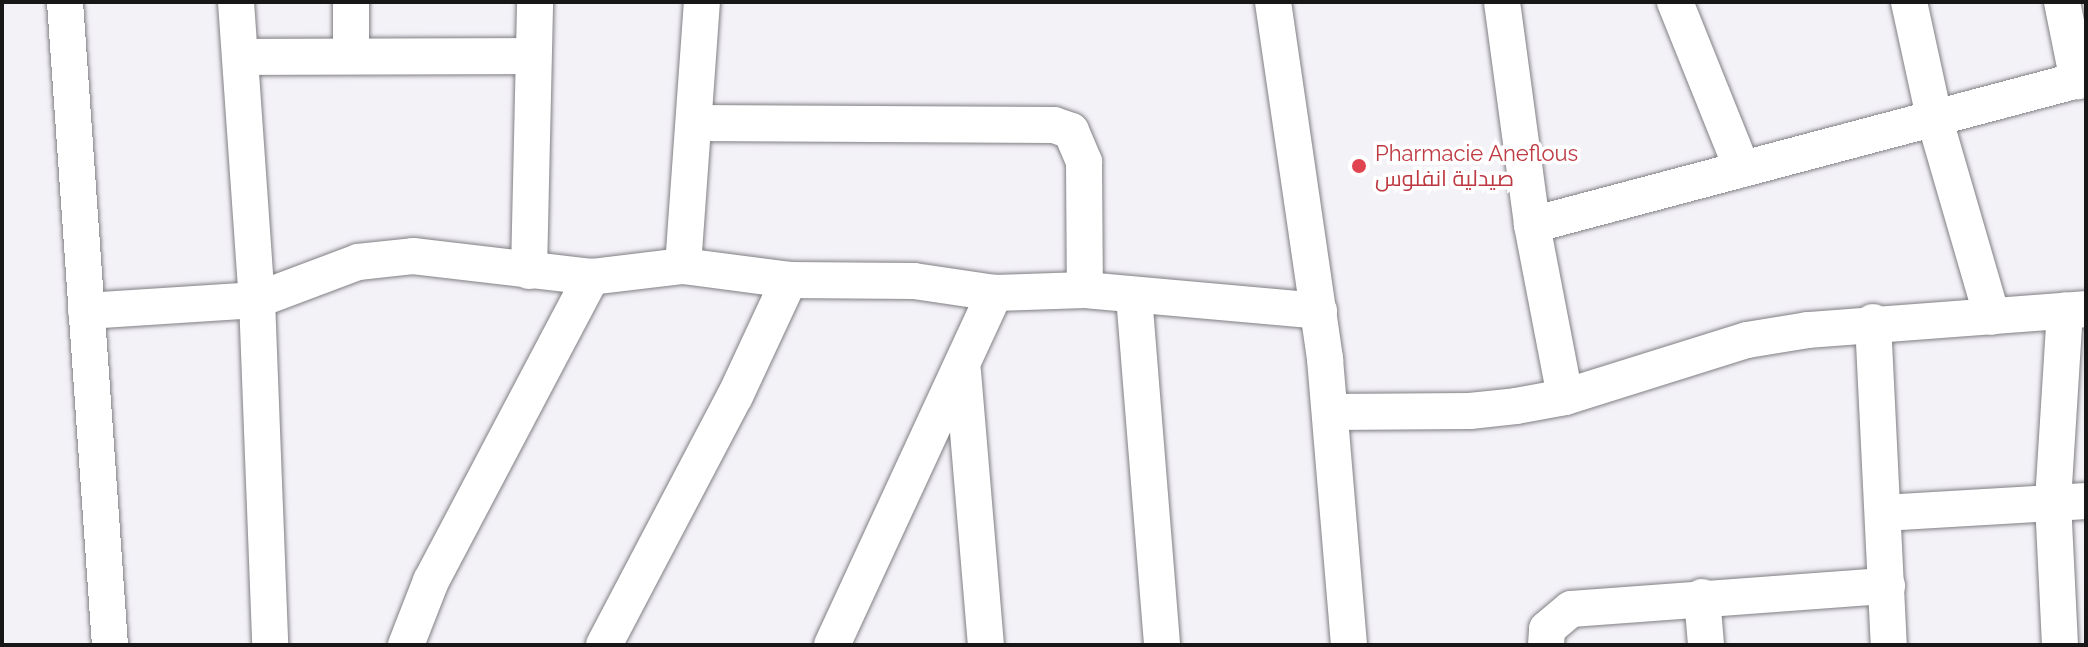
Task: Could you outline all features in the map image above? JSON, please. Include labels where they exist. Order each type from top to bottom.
[{"type":"street","points":[[65,2],[110,645]]},
{"type":"street","points":[[236,2],[257,300],[270,645]]},
{"type":"street","points":[[351,2],[351,56]]},
{"type":"street","points":[[529,271],[531,56],[535,2]]},
{"type":"street","points":[[683,266],[702,2]]},
{"type":"street","points":[[1273,2],[1289,142],[1319,311],[1331,412],[1349,645]]},
{"type":"street","points":[[1502,2],[1532,225],[1565,397]]},
{"type":"street","points":[[1675,2],[1742,169]]},
{"type":"street","points":[[1909,2],[1934,117],[1992,317]]},
{"type":"street","points":[[1532,225],[2082,80],[2062,2]]},
{"type":"street","points":[[240,57],[531,56]]},
{"type":"street","points":[[694,123],[1054,125],[1071,131],[1084,162],[1085,290]]},
{"type":"street","points":[[86,311],[257,300],[358,262],[413,256],[591,277],[683,266],[789,280],[914,281],[995,293],[1085,290],[1319,311]]},
{"type":"street","points":[[411,643],[431,581],[591,277]]},
{"type":"street","points":[[604,645],[735,396],[789,280]]},
{"type":"street","points":[[832,645],[963,370],[995,293]]},
{"type":"street","points":[[1134,296],[1162,645]]},
{"type":"street","points":[[1331,412],[1470,411],[1565,397],[1747,340],[1873,322],[1992,317],[2076,309],[2070,501],[2060,645]]},
{"type":"street","points":[[1873,322],[1889,645]]},
{"type":"street","points":[[963,370],[986,645]]},
{"type":"street","points":[[1884,513],[2070,501]]},
{"type":"street","points":[[1546,645],[1547,629],[1571,609],[1702,597],[1887,586]]},
{"type":"street","points":[[1702,597],[1706,645]]},
{"type":"place","name":"Pharmacie Aneflous صيدلية انفلوس","points":[[1359,166]]}]
